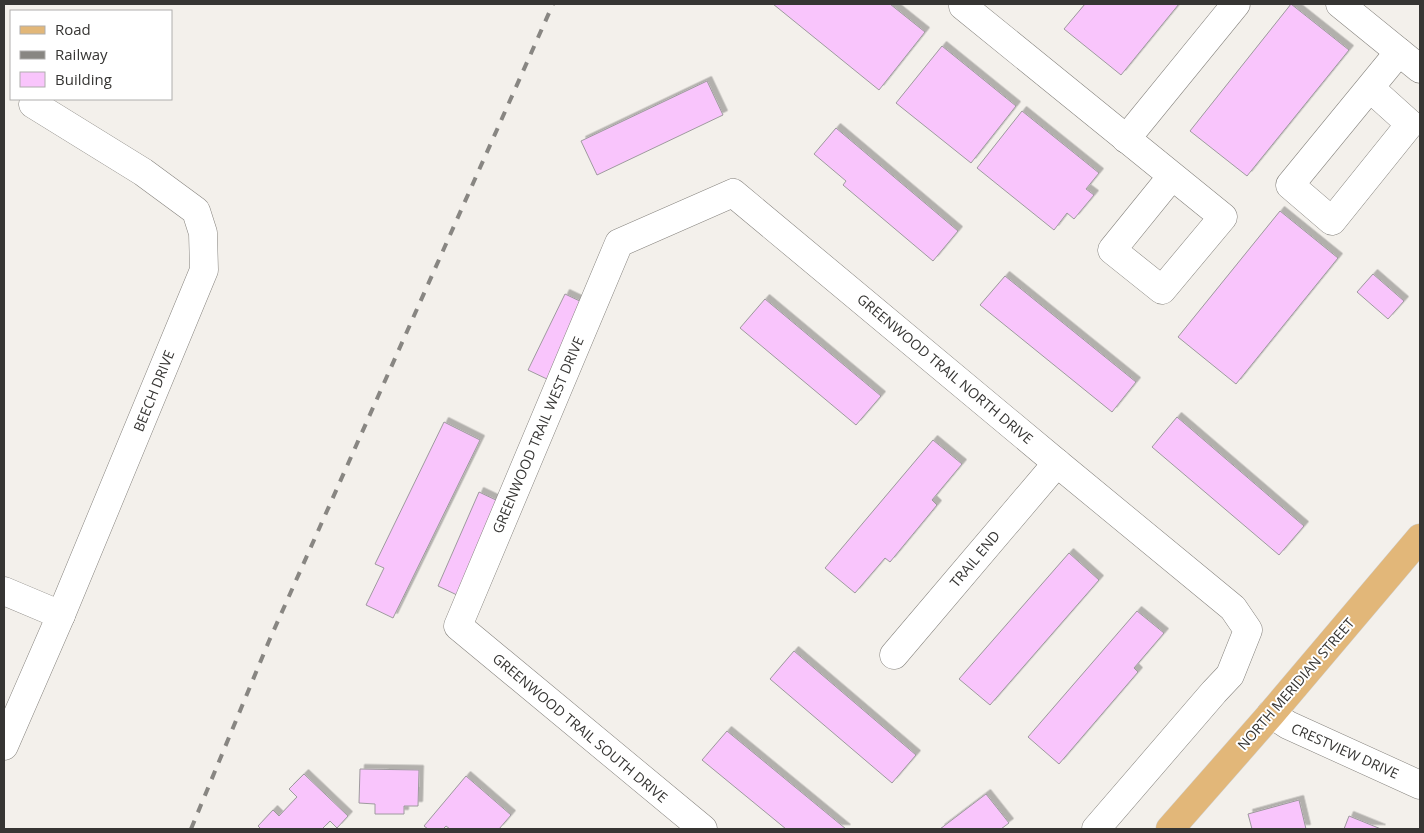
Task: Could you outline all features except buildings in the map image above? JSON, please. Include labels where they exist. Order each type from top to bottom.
[{"type":"main road","name":"NORTH MERIDIAN STREET","points":[[1170,829],[1271,714],[1420,538]]},
{"type":"street","points":[[962,4],[1172,176]]},
{"type":"street","points":[[1126,139],[1236,4]]},
{"type":"street","points":[[1340,4],[1420,69]]},
{"type":"street","points":[[1370,88],[1410,124],[1332,221],[1290,185],[1399,52]]},
{"type":"street","name":"BEECH DRIVE","points":[[4,746],[61,615],[204,270],[203,233],[196,211],[143,172],[33,104]]},
{"type":"street","name":"GREENWOOD TRAIL NORTH DRIVE","points":[[619,243],[733,193],[1233,608],[1248,630],[1230,675],[1096,829]]},
{"type":"street","name":"GREENWOOD TRAIL WEST DRIVE","points":[[458,626],[619,243]]},
{"type":"street","name":"TRAIL END","points":[[894,655],[1057,463]]},
{"type":"street","points":[[4,591],[61,615]]},
{"type":"street","name":"GREENWOOD TRAIL SOUTH DRIVE","points":[[458,626],[703,829]]},
{"type":"street","name":"CRESTVIEW DRIVE","points":[[1271,714],[1288,725],[1420,785]]},
{"type":"railway","points":[[191,829],[269,641],[553,4]]}]
